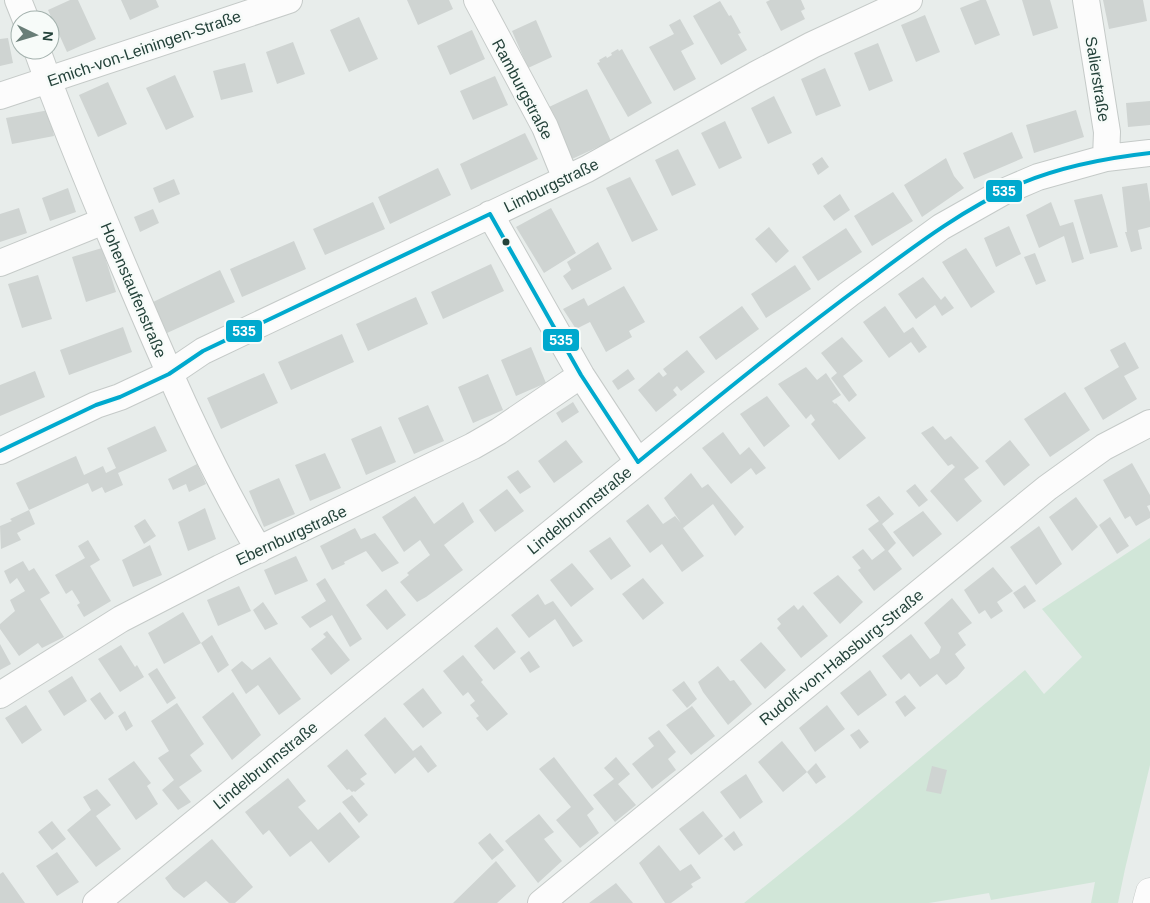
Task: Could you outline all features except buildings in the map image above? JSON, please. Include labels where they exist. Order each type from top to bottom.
[{"type":"street","name":"Emich-von-Leiningen-Straße","points":[[0,96],[288,0]]},
{"type":"street","name":"Ramburgstraße","points":[[477,0],[545,127],[566,179]]},
{"type":"street","name":"Limburgstraße","points":[[0,451],[88,409],[120,398],[169,374],[203,351],[587,169],[812,45],[909,0]]},
{"type":"street","name":"Salierstraße","points":[[1086,0],[1107,132],[1106,158]]},
{"type":"street","name":"Hohenstaufenstraße","points":[[42,60],[104,222],[169,374],[182,403],[259,550]]},
{"type":"street","name":"Lindelbrunnstraße","points":[[96,903],[638,462],[841,300],[941,228],[1021,183],[1055,171],[1106,158],[1150,153]]},
{"type":"street","points":[[490,214],[505,244],[581,375],[638,462]]},
{"type":"street","points":[[0,263],[104,222]]},
{"type":"street","name":"Ebernburgstraße","points":[[0,695],[121,619],[473,446],[499,431],[581,375]]},
{"type":"street","name":"Rudolf-von-Habsburg-Straße","points":[[541,903],[1047,488],[1104,447],[1150,423]]},
{"type":"street","points":[[1147,903],[1150,892]]},
{"type":"green space","points":[[1150,538],[1150,765],[1118,903],[1091,903],[1095,882],[991,900],[989,893],[929,903],[744,903],[853,815],[1025,670],[1044,694],[1082,657],[1042,609]]},
{"type":"transit line","name":"535","points":[[638,462],[810,324],[905,253],[981,203],[1022,183],[1069,167],[1117,157],[1150,153]]},
{"type":"transit line","name":"535","points":[[490,214],[581,375],[638,462]]},
{"type":"transit line","name":"535","points":[[0,451],[96,405],[120,397],[169,374],[203,351],[490,214]]}]
